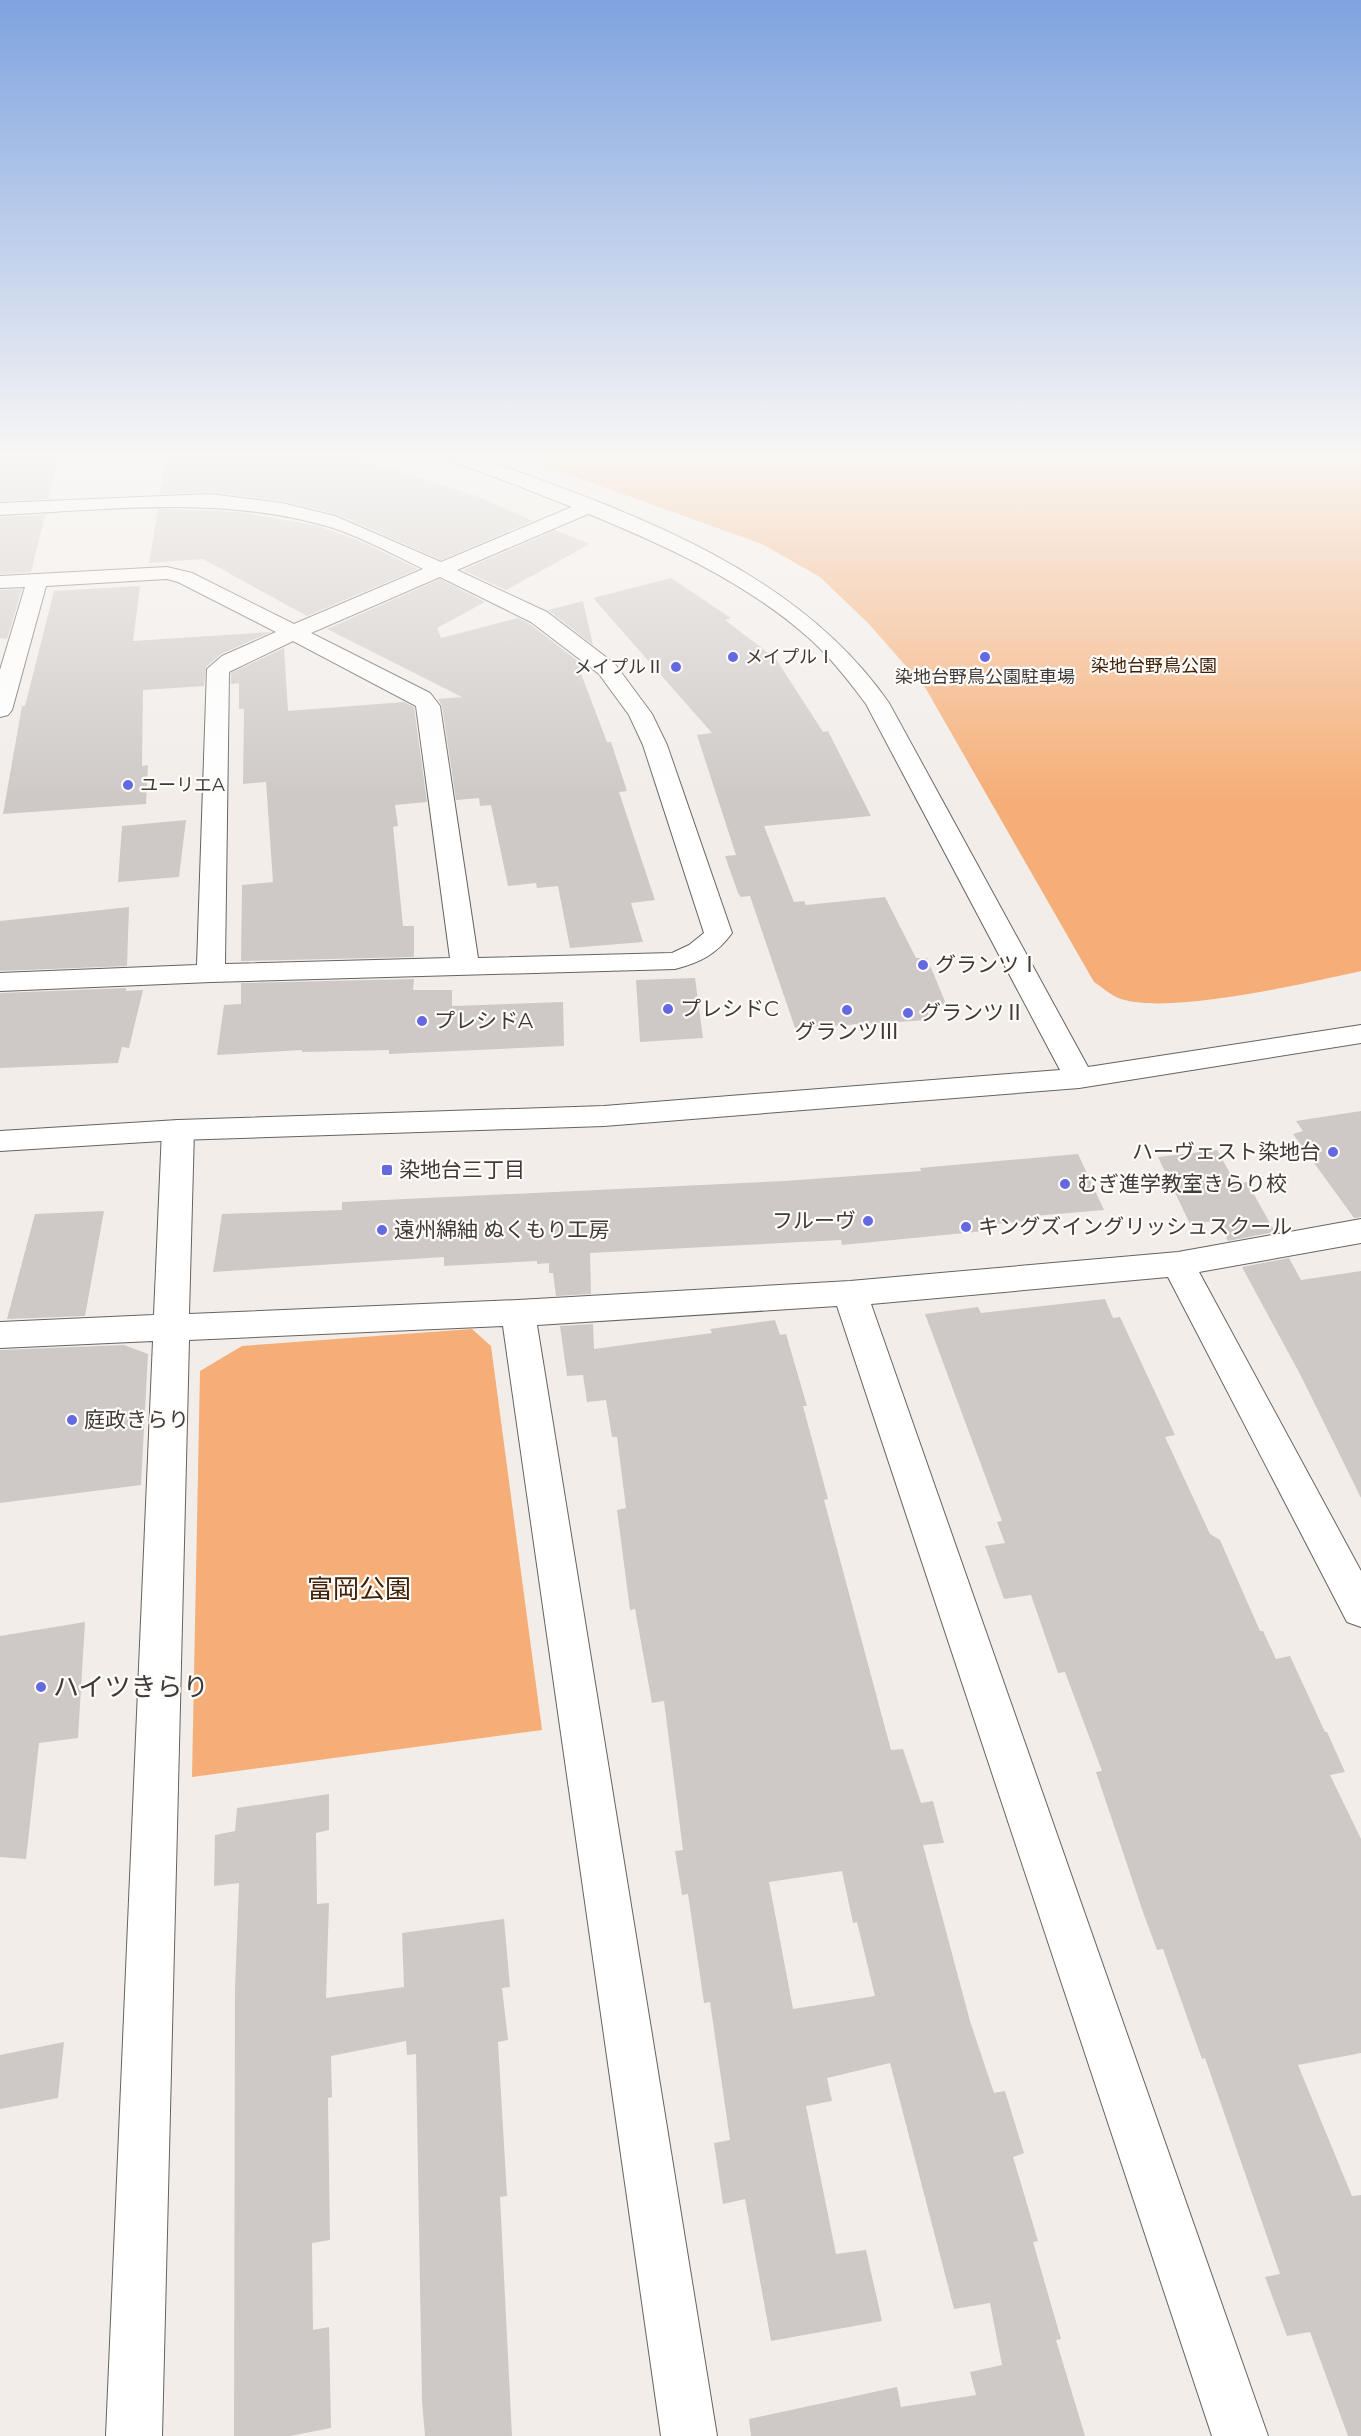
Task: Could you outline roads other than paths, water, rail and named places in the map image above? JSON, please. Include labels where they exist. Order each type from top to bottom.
[{"type":"street","points":[[211,973],[217,675],[224,664],[436,572]]},
{"type":"street","points":[[0,982],[465,965],[675,961],[696,954],[711,944],[718,933],[649,731],[617,679],[582,647],[539,617],[447,572]]},
{"type":"street","points":[[731,572],[752,583],[798,615],[860,676],[877,703],[1079,1078]]},
{"type":"street","points":[[0,582],[150,574],[177,575],[415,693],[428,706],[465,965]]},
{"type":"street","points":[[0,710],[37,580]]},
{"type":"street","points":[[0,1141],[178,1130],[604,1116],[1079,1078],[1361,1034]]},
{"type":"street","points":[[134,2436],[178,1130]]},
{"type":"street","points":[[0,1335],[173,1325],[518,1313],[850,1293],[1178,1264],[1361,1230]]},
{"type":"street","points":[[1178,1264],[1361,1610]]},
{"type":"street","points":[[850,1293],[1240,2436]]},
{"type":"street","points":[[518,1313],[689,2436]]},
{"type":"place","name":"メイプルⅠ","points":[[733,657]]},
{"type":"place","name":"染地台野鳥公園駐車場","points":[[985,657]]},
{"type":"place","name":"メイプルⅡ","points":[[676,667]]},
{"type":"place","name":"ユーリエA","points":[[128,785]]},
{"type":"place","name":"グランツⅠ","points":[[923,965]]},
{"type":"place","name":"プレシドC","points":[[668,1009]]},
{"type":"place","name":"グランツⅢ","points":[[847,1010]]},
{"type":"place","name":"グランツⅡ","points":[[908,1013]]},
{"type":"place","name":"プレシドA","points":[[422,1021]]},
{"type":"place","name":"ハーヴェスト染地台","points":[[1333,1152]]},
{"type":"place","name":"染地台三丁目","points":[[387,1170]]},
{"type":"place","name":"むぎ進学教室きらり校","points":[[1065,1184]]},
{"type":"place","name":"フルーヴ","points":[[868,1221]]},
{"type":"place","name":"キングズイングリッシュスクール","points":[[966,1227]]},
{"type":"place","name":"遠州綿紬 ぬくもり工房","points":[[382,1230]]},
{"type":"place","name":"庭政きらり","points":[[72,1420]]},
{"type":"place","name":"ハイツきらり","points":[[41,1687]]},
{"type":"park label","name":"染地台野鳥公園","points":[[1154,666]]},
{"type":"park label","name":"富岡公園","points":[[359,1589]]}]
